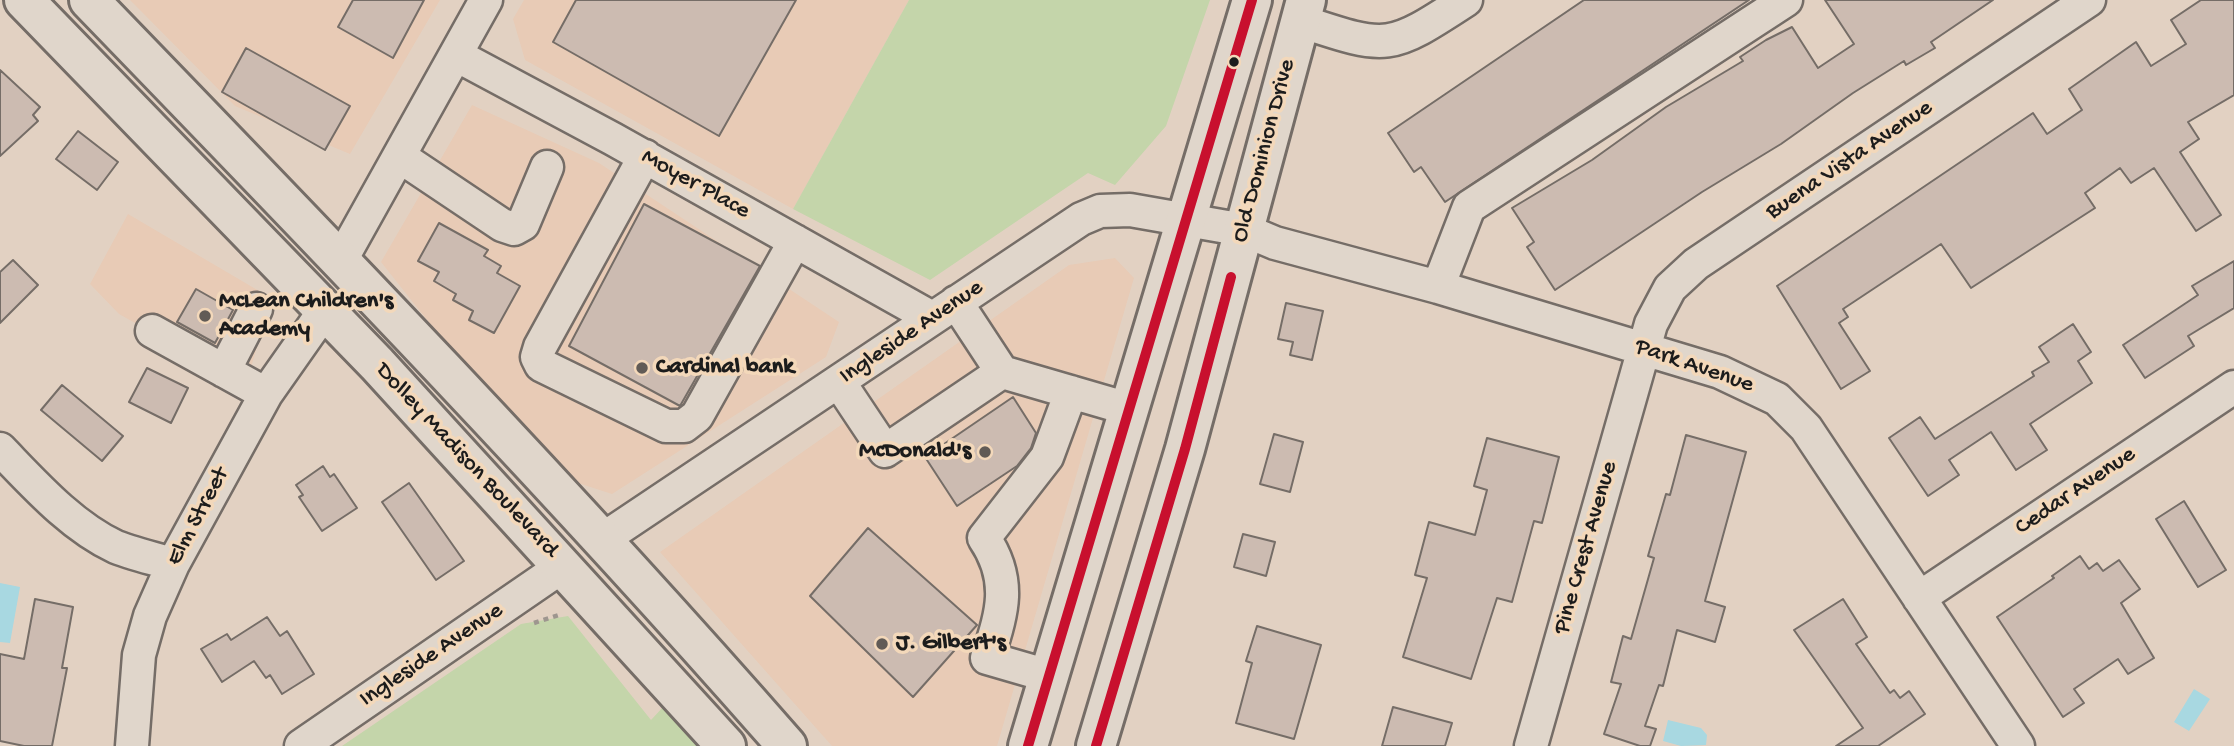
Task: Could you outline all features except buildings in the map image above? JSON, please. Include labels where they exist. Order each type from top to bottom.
[{"type":"main road","name":"Dolley Madison Boulevard","points":[[24,0],[325,310],[517,514],[726,746]]},
{"type":"main road","name":"Dolley Madison Boulevard","points":[[89,0],[341,260],[603,538],[787,746]]},
{"type":"main road","points":[[1028,746],[1252,0]]},
{"type":"main road","name":"Old Dominion Drive","points":[[1096,746],[1185,449],[1303,11]]},
{"type":"main road","points":[[517,514],[570,540],[594,542],[603,538]]},
{"type":"main road","points":[[563,566],[576,563],[597,571],[680,624]]},
{"type":"street","points":[[341,260],[486,0]]},
{"type":"street","points":[[1303,11],[1355,39],[1388,42],[1410,36],[1466,0]]},
{"type":"street","points":[[1438,287],[1469,207],[1786,0]]},
{"type":"street","name":"Buena Vista Avenue","points":[[1644,349],[1663,298],[1696,264],[2089,0]]},
{"type":"street","name":"Moyer Place","points":[[456,55],[645,156],[795,241],[944,310]]},
{"type":"street","points":[[399,156],[502,225],[514,229],[523,224],[547,167]]},
{"type":"street","points":[[645,156],[540,347],[537,357],[541,365],[666,426],[684,426],[697,416],[795,241]]},
{"type":"street","name":"Ingleside Avenue","points":[[603,538],[1091,214],[1130,210],[1244,230]]},
{"type":"street","name":"Park Avenue","points":[[1244,230],[1275,243],[1438,287],[1737,379],[1788,407],[1806,428],[2018,746]]},
{"type":"street","points":[[224,371],[256,309]]},
{"type":"street","name":"Elm Street","points":[[132,746],[139,656],[149,616],[173,564],[266,394],[325,310]]},
{"type":"street","points":[[944,310],[1002,372],[1129,409]]},
{"type":"street","points":[[152,331],[266,394]]},
{"type":"street","name":"Pine Crest Avenue","points":[[1531,746],[1644,349]]},
{"type":"street","points":[[839,382],[885,451],[1002,372]]},
{"type":"street","name":"Cedar Avenue","points":[[1919,598],[2234,387]]},
{"type":"street","points":[[1049,676],[987,658],[1002,614],[1004,588],[999,566],[984,538],[1047,457],[1071,392]]},
{"type":"street","points":[[0,449],[42,492],[89,531],[117,547],[173,564]]},
{"type":"street","name":"Ingleside Avenue","points":[[301,746],[563,566]]},
{"type":"shaded area","points":[[130,0],[440,0],[350,154],[235,106]]},
{"type":"shaded area","points":[[524,0],[909,0],[793,209],[525,60],[513,19]]},
{"type":"shaded area","points":[[472,105],[599,163],[839,322],[826,357],[612,494],[575,482],[500,412],[381,262]]},
{"type":"shaded area","points":[[128,214],[271,298],[246,385],[119,314],[90,284]]},
{"type":"shaded area","points":[[1115,258],[1134,278],[997,746],[832,746],[660,552],[1069,265]]},
{"type":"green space","points":[[909,0],[1210,0],[1166,126],[1115,185],[1088,173],[930,280],[793,209]]},
{"type":"green space","points":[[568,616],[651,720],[664,706],[697,746],[342,746],[521,624]]},
{"type":"water","points":[[0,583],[20,587],[10,643],[0,642]]},
{"type":"water","points":[[2194,689],[2210,699],[2189,731],[2174,722]]},
{"type":"water","points":[[1668,720],[1701,728],[1707,735],[1706,745],[1681,746],[1663,741]]},
{"type":"transit line","points":[[1028,746],[1252,0]]},
{"type":"transit line","points":[[1096,746],[1185,449],[1231,277]]},
{"type":"place","name":"McLean Children's Academy","points":[[205,316]]},
{"type":"place","name":"Cardinal bank","points":[[642,368]]},
{"type":"place","name":"McDonald's","points":[[985,452]]},
{"type":"place","name":"J. Gilbert's","points":[[882,644]]}]
